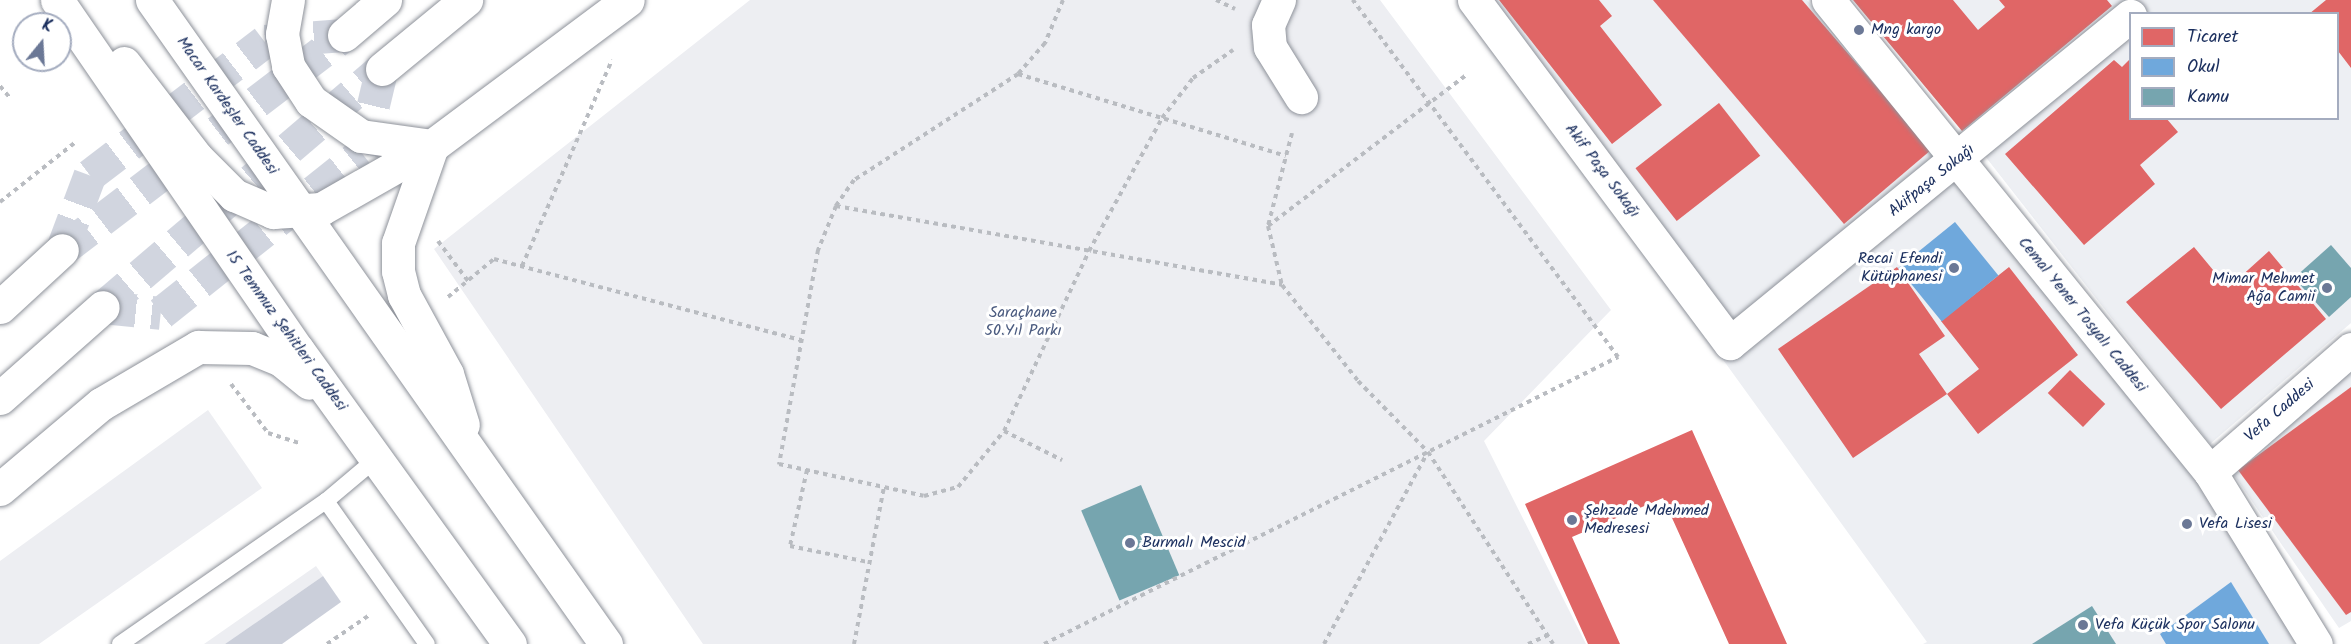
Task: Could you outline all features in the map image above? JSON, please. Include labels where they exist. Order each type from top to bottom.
[{"type":"main road","name":"Macar Kardeşler Caddesi","points":[[152,0],[302,211]]},
{"type":"main road","points":[[288,0],[282,34],[288,66],[311,101],[361,136],[432,146]]},
{"type":"main road","points":[[344,34],[385,0]]},
{"type":"main road","points":[[382,69],[466,0]]},
{"type":"main road","points":[[62,7],[106,38],[196,157],[234,195],[256,209],[302,211],[351,196],[432,146],[628,0]]},
{"type":"main road","name":"Akif Paşa Sokağı","points":[[1474,0],[1730,343]]},
{"type":"main road","name":"Cemal Yener Tosyalı Caddesi","points":[[1828,0],[2210,472],[2316,644]]},
{"type":"main road","name":"15 Temmuz Şehitleri Caddesi","points":[[62,7],[342,410],[510,644]]},
{"type":"main road","points":[[1274,13],[1270,47],[1281,73],[1301,97]]},
{"type":"main road","name":"Akifpaşa Sokağı","points":[[1730,343],[1958,161],[2129,15]]},
{"type":"main road","points":[[432,146],[399,243],[398,271],[404,295],[447,374],[472,453]]},
{"type":"main road","points":[[302,211],[606,644]]},
{"type":"main road","points":[[0,307],[62,250]]},
{"type":"main road","points":[[0,398],[103,306]]},
{"type":"main road","points":[[0,489],[101,404],[198,347],[223,344],[281,360],[342,410]]},
{"type":"main road","name":"Vefa Caddesi","points":[[2210,472],[2351,349]]},
{"type":"lane","points":[[120,644],[326,501],[377,458]]},
{"type":"lane","points":[[326,501],[427,644]]},
{"type":"path","points":[[1063,0],[1045,43],[1018,74],[854,180],[836,206],[818,250],[779,464],[924,496],[958,487],[1004,430],[1089,251],[1162,118],[1193,78],[1274,13]]},
{"type":"path","points":[[1044,644],[1618,357],[1353,0]]},
{"type":"path","points":[[522,266],[616,52]]},
{"type":"path","points":[[1018,74],[1286,156]]},
{"type":"path","points":[[1268,226],[1466,75]]},
{"type":"path","points":[[0,86],[10,98]]},
{"type":"path","points":[[1301,97],[1268,226],[1282,285],[1358,381],[1428,452],[1553,644]]},
{"type":"path","points":[[0,201],[78,141]]},
{"type":"path","points":[[836,206],[1282,285]]},
{"type":"path","points":[[436,238],[468,281]]},
{"type":"path","points":[[444,300],[494,259],[801,340]]},
{"type":"path","points":[[229,381],[268,433],[299,443]]},
{"type":"path","points":[[1004,430],[1062,460]]},
{"type":"path","points":[[1324,644],[1428,452]]},
{"type":"path","points":[[807,470],[790,546],[868,562]]},
{"type":"path","points":[[854,644],[884,486]]},
{"type":"path","points":[[1528,644],[1548,635]]},
{"type":"shaded area","points":[[1463,0],[1807,0],[2202,483],[2303,644],[1923,644],[1927,642]]},
{"type":"shaded area","points":[[1863,0],[2351,0],[2351,323],[2210,444]]},
{"type":"shaded area","points":[[2351,369],[2351,621],[2339,628],[2232,472]]},
{"type":"shaded area","points":[[323,576],[341,602],[282,644],[225,644]]},
{"type":"green space","name":"Saraçhane 50.Yıl Parkı","points":[[750,0],[1380,0],[1611,310],[1484,441],[1586,644],[703,644],[434,249]]},
{"type":"green space","points":[[208,410],[262,488],[39,644],[0,644],[0,561]]},
{"type":"green space","points":[[316,566],[323,576],[225,644],[204,644]]},
{"type":"building: Ticaret","points":[[1499,0],[1599,0],[1612,16],[1600,26],[1662,105],[1612,144]]},
{"type":"building: Ticaret","points":[[1653,0],[1802,0],[1931,150],[1844,224]]},
{"type":"building: Ticaret","points":[[1853,0],[1953,0],[1978,30],[2005,7],[1999,0],[2107,0],[2112,6],[1962,131]]},
{"type":"building: Ticaret","points":[[2326,0],[2351,0],[2351,68],[2339,52],[2339,12],[2311,12]]},
{"type":"building: Ticaret","points":[[2114,60],[2122,67],[2129,60],[2129,120],[2168,120],[2178,132],[2140,165],[2155,184],[2084,245],[2005,154]]},
{"type":"building: Ticaret","points":[[1719,103],[1760,156],[1677,221],[1635,168]]},
{"type":"building: Ticaret","points":[[2194,247],[2228,288],[2269,251],[2326,319],[2221,409],[2126,302]]},
{"type":"building: Ticaret","points":[[1897,267],[1945,336],[1919,354],[1947,394],[1853,458],[1778,349]]},
{"type":"building: Ticaret","points":[[2009,267],[2078,355],[1978,434],[1947,394],[1979,369],[1941,321]]},
{"type":"building: Ticaret","points":[[2070,370],[2105,404],[2083,427],[2048,393]]},
{"type":"building: Ticaret","points":[[2351,387],[2351,612],[2346,615],[2238,470]]},
{"type":"building: Ticaret","name":"Şehzade Mdehmed Medresesi","points":[[1692,430],[1787,644],[1729,644],[1663,498],[1572,537],[1620,644],[1588,644],[1525,504]]},
{"type":"building: Okul","name":"Recai Efendi Kütüphanesi","points":[[1955,222],[1998,276],[1942,322],[1898,268]]},
{"type":"building: Okul","points":[[2231,582],[2269,644],[2166,644],[2160,634]]},
{"type":"building: Kamu","name":"Mimar Mehmet Ağa Camii","points":[[2331,245],[2351,268],[2351,297],[2329,317],[2294,278]]},
{"type":"building: Kamu","name":"Burmalı Mescid","points":[[1141,485],[1179,575],[1119,601],[1081,510]]},
{"type":"building: Kamu","name":"Vefa Küçük Spor Salonu","points":[[2092,606],[2116,644],[2032,644]]},
{"type":"tunnel","points":[[62,250],[90,175],[265,41],[344,35]]},
{"type":"tunnel","points":[[62,250],[344,35]]},
{"type":"tunnel","points":[[103,307],[161,313],[362,153],[382,69]]},
{"type":"tunnel","points":[[103,307],[382,69]]},
{"type":"place","name":"Mng kargo","points":[[1859,30]]},
{"type":"place","name":"Recai Efendi Kütüphanesi","points":[[1954,268]]},
{"type":"place","name":"Mimar Mehmet Ağa Camii","points":[[2327,288]]},
{"type":"place","name":"Şehzade Mdehmed Medresesi","points":[[1572,520]]},
{"type":"place","name":"Vefa Lisesi","points":[[2187,524]]},
{"type":"place","name":"Burmalı Mescid","points":[[1130,543]]},
{"type":"place","name":"Vefa Küçük Spor Salonu","points":[[2083,625]]}]
